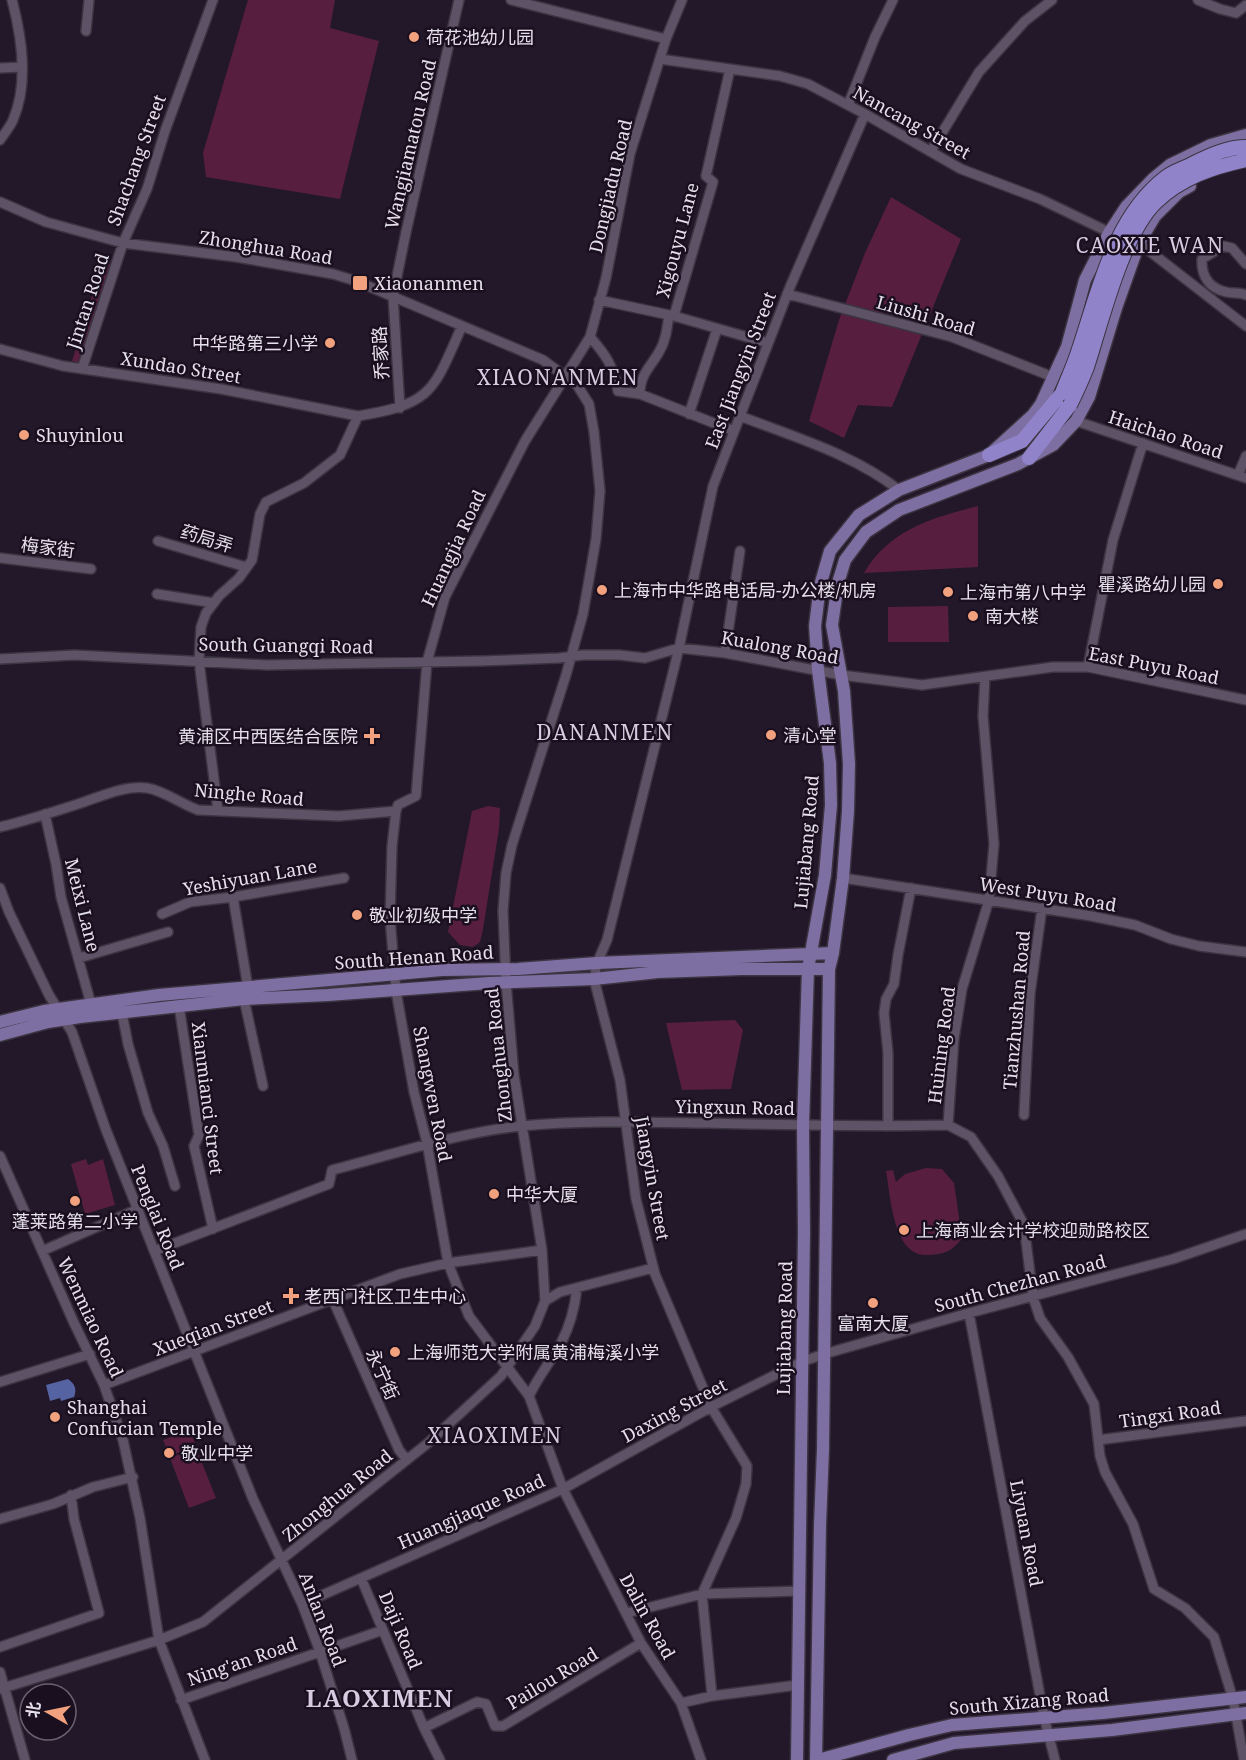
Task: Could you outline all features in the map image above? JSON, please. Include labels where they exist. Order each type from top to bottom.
[{"type":"highway","points":[[989,455],[1022,441],[1062,393],[1104,274],[1118,240],[1137,206],[1166,177],[1208,156],[1236,147],[1246,147]]},
{"type":"highway","points":[[1029,458],[1070,405],[1086,370],[1130,238],[1155,203],[1185,180],[1218,166],[1246,162]]},
{"type":"main road","name":"Lujiabang Road","points":[[797,1760],[804,1232],[803,1125],[808,969],[825,875],[831,805],[830,764],[815,626],[820,586],[830,551],[859,515],[899,490],[989,455],[1033,416],[1041,404],[1067,347],[1085,280],[1109,232],[1126,207],[1170,165],[1211,145],[1246,135]]},
{"type":"main road","name":"Lujiabang Road","points":[[817,1760],[829,969],[843,878],[849,764],[841,675],[832,625],[838,583],[845,560],[866,532],[898,510],[1029,458],[1053,445],[1076,421],[1089,397],[1139,243],[1155,216],[1179,192],[1215,172],[1246,162]]},
{"type":"main road","name":"South Henan Road","points":[[0,1022],[57,1008],[185,992],[246,994],[396,990],[597,963],[833,953]]},
{"type":"main road","name":"South Henan Road","points":[[0,1035],[64,1020],[179,1006],[246,994],[442,970],[505,976],[594,979],[658,972],[829,969]]},
{"type":"main road","name":"South Xizang Road","points":[[817,1760],[952,1725],[1103,1713],[1246,1697]]},
{"type":"main road","name":"South Xizang Road","points":[[893,1760],[954,1743],[1112,1730],[1240,1714]]},
{"type":"street","points":[[0,140],[12,121],[21,96],[20,30],[12,0]]},
{"type":"street","points":[[86,31],[89,0]]},
{"type":"street","name":"Shachang Street","points":[[123,243],[147,189],[179,89],[213,0]]},
{"type":"street","name":"Wangjiamatou Road","points":[[393,296],[405,232],[459,0]]},
{"type":"street","points":[[511,0],[666,39]]},
{"type":"street","name":"Dongjiadu Road","points":[[564,376],[590,337],[606,278],[630,154],[666,39],[682,0]]},
{"type":"street","points":[[848,105],[875,37],[893,0]]},
{"type":"street","points":[[931,152],[979,72],[1025,21],[1052,0]]},
{"type":"street","points":[[1198,0],[1236,13],[1246,5]]},
{"type":"street","name":"Nancang Street","points":[[660,59],[780,76],[807,84],[962,169],[1040,199],[1109,232],[1139,243],[1246,326]]},
{"type":"street","points":[[0,68],[22,68]]},
{"type":"street","name":"Xigouyu Lane","points":[[640,394],[640,381],[666,337],[713,182],[706,176],[730,69]]},
{"type":"street","name":"East Jiangyin Street","points":[[679,648],[713,486],[787,294],[865,114]]},
{"type":"street","name":"Zhonghua Road","points":[[0,202],[46,222],[123,243],[236,257],[333,274],[393,296],[543,360],[577,385],[589,404],[600,491],[596,539],[583,614],[512,845],[506,873],[503,911],[505,976],[514,1075],[542,1250],[545,1301],[535,1326],[508,1367],[428,1443],[203,1622],[159,1640],[3,1688]]},
{"type":"street","name":"Jintan Road","points":[[82,369],[123,243]]},
{"type":"street","points":[[1246,264],[1232,248],[1223,246],[1202,259],[1205,279],[1224,292],[1246,295]]},
{"type":"street","name":"Liushi Road","points":[[787,294],[952,337],[1053,377]]},
{"type":"street","name":"乔家路","points":[[393,296],[400,408]]},
{"type":"street","points":[[599,300],[672,316],[768,343]]},
{"type":"street","points":[[218,811],[199,661],[201,627],[206,613],[239,578],[252,560],[260,513],[266,502],[304,483],[340,455],[358,416],[400,408],[412,403],[432,388],[462,326]]},
{"type":"street","points":[[688,414],[717,329]]},
{"type":"street","points":[[590,337],[608,358],[618,391],[640,394],[734,431]]},
{"type":"street","name":"Xundao Street","points":[[0,349],[63,366],[221,389],[358,416]]},
{"type":"street","name":"Huangjia Road","points":[[396,811],[398,806],[416,796],[427,662],[445,597],[525,441],[564,376]]},
{"type":"street","points":[[740,416],[849,459],[881,476],[899,490]]},
{"type":"street","name":"Haichao Road","points":[[1076,421],[1242,476]]},
{"type":"street","points":[[1088,668],[1113,540],[1143,443]]},
{"type":"street","points":[[1242,476],[1246,456]]},
{"type":"street","name":"药局弄","points":[[158,541],[246,567]]},
{"type":"street","points":[[725,654],[740,551]]},
{"type":"street","name":"梅家街","points":[[0,558],[91,568]]},
{"type":"street","points":[[157,594],[214,603]]},
{"type":"street","name":"Kualong Road","points":[[571,657],[619,655],[645,658],[679,648],[841,675],[922,685],[985,677]]},
{"type":"street","name":"Jiangyin Street","points":[[679,648],[607,940],[597,963],[594,979],[615,1059],[636,1198],[653,1268],[711,1407],[747,1466],[746,1484],[736,1518],[702,1594],[712,1696]]},
{"type":"street","name":"South Guangqi Road","points":[[0,659],[75,656],[267,664],[571,657]]},
{"type":"street","name":"East Puyu Road","points":[[985,677],[1053,667],[1088,668],[1246,700]]},
{"type":"street","name":"Huining Road","points":[[985,677],[983,716],[994,844],[988,900],[962,989],[954,1039],[948,1125],[971,1137],[998,1176],[1024,1225],[1033,1297],[1040,1318],[1068,1357],[1094,1404],[1098,1440],[1105,1472],[1133,1524],[1154,1589],[1185,1608],[1214,1637],[1233,1699],[1240,1714],[1244,1760]]},
{"type":"street","name":"Ninghe Road","points":[[0,827],[136,787],[149,788],[163,793],[198,810],[339,816],[396,811]]},
{"type":"street","name":"Shangwen Road","points":[[396,811],[392,846],[390,918],[396,990],[414,1092],[427,1143],[448,1263],[469,1316],[508,1367]]},
{"type":"street","name":"Meixi Lane","points":[[45,814],[61,897],[91,1004]]},
{"type":"street","name":"Yeshiyuan Lane","points":[[162,914],[190,902],[344,878]]},
{"type":"street","name":"West Puyu Road","points":[[843,878],[1042,908],[1135,925],[1171,939],[1199,946],[1246,952]]},
{"type":"street","name":"Penglai Road","points":[[0,888],[14,922],[57,1008],[72,1032],[105,1130],[253,1499],[281,1560]]},
{"type":"street","points":[[888,1126],[888,1053],[884,1013],[886,999],[894,984],[910,888]]},
{"type":"street","points":[[233,897],[246,994],[264,1086]]},
{"type":"street","name":"Tianzhushan Road","points":[[1024,1115],[1030,994],[1042,908]]},
{"type":"street","points":[[79,957],[168,932]]},
{"type":"street","name":"Xianmianci Street","points":[[179,1006],[199,1135],[194,1146],[213,1229]]},
{"type":"street","points":[[122,1013],[128,1044],[148,1113],[163,1146],[175,1186]]},
{"type":"street","name":"Yingxun Road","points":[[213,1229],[329,1184],[332,1170],[427,1143],[522,1126],[626,1122],[827,1126],[948,1125]]},
{"type":"street","name":"Wenmiao Road","points":[[0,1156],[4,1176],[42,1251],[104,1385],[123,1440],[133,1476],[159,1640],[205,1760]]},
{"type":"street","points":[[42,1251],[138,1209]]},
{"type":"street","points":[[154,1251],[213,1229]]},
{"type":"street","name":"South Chezhan Road","points":[[801,1362],[969,1313],[1173,1259],[1246,1233]]},
{"type":"street","name":"Xueqian Street","points":[[104,1385],[399,1274],[448,1263],[542,1250]]},
{"type":"street","points":[[545,1301],[560,1292],[653,1268]]},
{"type":"street","points":[[529,1396],[537,1378],[561,1343],[576,1303],[578,1288]]},
{"type":"street","name":"永宁街","points":[[333,1300],[399,1450],[407,1460]]},
{"type":"street","name":"Liyuan Road","points":[[969,1313],[1044,1717],[1055,1760]]},
{"type":"street","points":[[0,1382],[90,1354]]},
{"type":"street","name":"Daxing Street","points":[[563,1489],[711,1407],[801,1362]]},
{"type":"street","name":"Huangjiaque Road","points":[[302,1604],[563,1489],[529,1396],[508,1367]]},
{"type":"street","name":"Tingxi Road","points":[[1098,1440],[1246,1421]]},
{"type":"street","points":[[0,1519],[53,1504],[133,1476]]},
{"type":"street","name":"Dalin Road","points":[[563,1489],[641,1643],[681,1703],[700,1760]]},
{"type":"street","points":[[0,1647],[99,1612],[74,1519],[71,1496]]},
{"type":"street","name":"Anlan Road","points":[[281,1560],[302,1604],[320,1652],[352,1760]]},
{"type":"street","name":"Daji Road","points":[[361,1578],[424,1728],[441,1760]]},
{"type":"street","points":[[627,1613],[702,1594],[799,1591]]},
{"type":"street","name":"Ning'an Road","points":[[181,1700],[383,1630]]},
{"type":"street","name":"Pailou Road","points":[[424,1728],[477,1702],[486,1704],[495,1726],[503,1726],[641,1643]]},
{"type":"street","points":[[0,1672],[25,1760]]},
{"type":"street","points":[[681,1703],[712,1696],[798,1684]]},
{"type":"shaded area","points":[[248,0],[335,0],[330,28],[379,41],[340,199],[206,177],[203,153]]},
{"type":"shaded area","points":[[891,197],[961,239],[892,407],[858,405],[844,438],[809,421],[839,320],[865,253]]},
{"type":"shaded area","points":[[103,260],[113,262],[80,363],[72,361]]},
{"type":"shaded area","points":[[978,506],[978,567],[864,573],[874,558],[899,536],[944,515]]},
{"type":"shaded area","points":[[948,606],[949,642],[888,642],[888,607]]},
{"type":"shaded area","points":[[488,806],[500,808],[499,829],[483,929],[480,942],[473,947],[460,945],[448,932],[472,811]]},
{"type":"shaded area","points":[[735,1020],[743,1030],[731,1089],[682,1090],[666,1023]]},
{"type":"shaded area","points":[[86,1159],[88,1165],[103,1159],[115,1205],[85,1214],[71,1164]]},
{"type":"shaded area","points":[[926,1168],[942,1169],[954,1183],[962,1238],[955,1246],[940,1254],[917,1253],[908,1247],[901,1237],[892,1210],[886,1171],[893,1170],[896,1182],[905,1174]]},
{"type":"shaded area","points":[[190,1430],[196,1446],[170,1456],[163,1440]]},
{"type":"shaded area","points":[[196,1448],[216,1498],[189,1508],[170,1458]]},
{"type":"water","points":[[68,1379],[75,1387],[74,1397],[61,1401],[60,1398],[50,1401],[46,1385]]},
{"type":"place","name":"荷花池幼儿园","points":[[414,37]]},
{"type":"place","name":"Xiaonanmen","points":[[360,283]]},
{"type":"place","name":"中华路第三小学","points":[[330,343]]},
{"type":"place","name":"Shuyinlou","points":[[24,435]]},
{"type":"place","name":"瞿溪路幼儿园","points":[[1218,584]]},
{"type":"place","name":"上海市中华路电话局-办公楼/机房","points":[[602,590]]},
{"type":"place","name":"上海市第八中学","points":[[948,592]]},
{"type":"place","name":"南大楼","points":[[973,616]]},
{"type":"place","name":"清心堂","points":[[771,735]]},
{"type":"place","name":"黄浦区中西医结合医院","points":[[372,736]]},
{"type":"place","name":"敬业初级中学","points":[[357,915]]},
{"type":"place","name":"中华大厦","points":[[494,1194]]},
{"type":"place","name":"蓬莱路第二小学","points":[[75,1201]]},
{"type":"place","name":"上海商业会计学校迎勋路校区","points":[[904,1230]]},
{"type":"place","name":"老西门社区卫生中心","points":[[291,1296]]},
{"type":"place","name":"富南大厦","points":[[873,1303]]},
{"type":"place","name":"上海师范大学附属黄浦梅溪小学","points":[[395,1352]]},
{"type":"place","name":"Shanghai Confucian Temple","points":[[55,1417]]},
{"type":"place","name":"敬业中学","points":[[169,1453]]},
{"type":"district","name":"CAOXIE WAN","points":[[1150,245]]},
{"type":"district","name":"XIAONANMEN","points":[[558,377]]},
{"type":"district","name":"DANANMEN","points":[[605,732]]},
{"type":"district","name":"XIAOXIMEN","points":[[495,1435]]},
{"type":"district","name":"LAOXIMEN","points":[[380,1697]]}]
